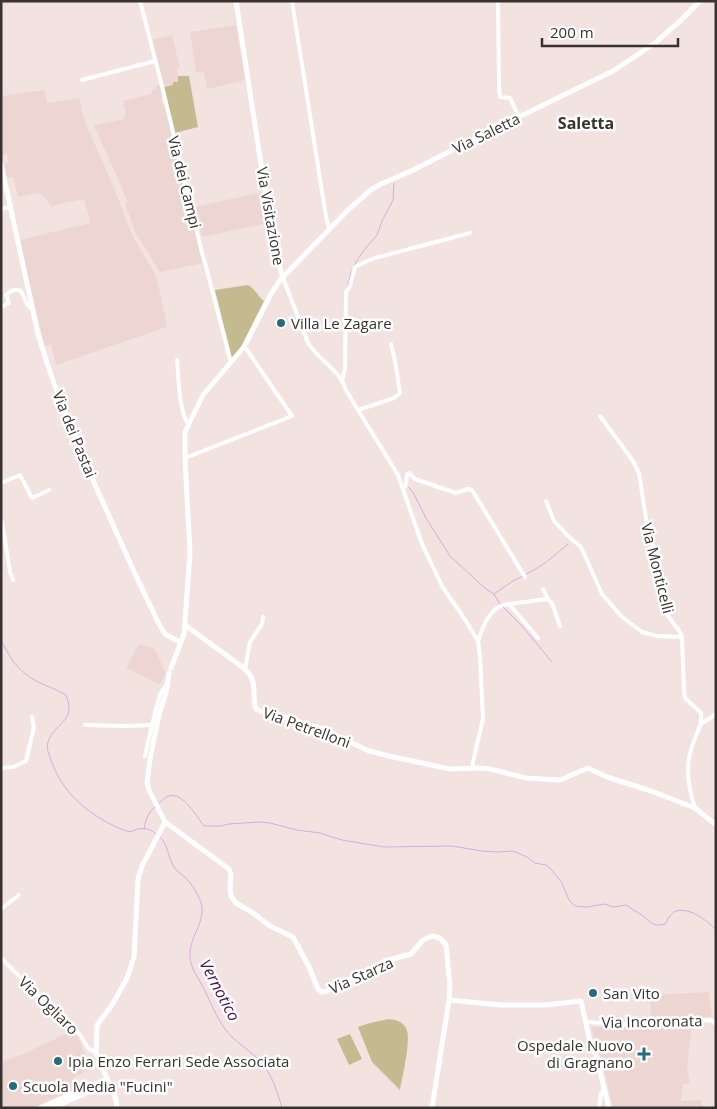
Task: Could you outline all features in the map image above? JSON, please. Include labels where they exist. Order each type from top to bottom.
[{"type":"street","name":"Via dei Campi","points":[[140,1],[231,363]]},
{"type":"street","name":"Via Visitazione","points":[[164,822],[147,783],[158,715],[170,670],[184,634],[185,625],[190,553],[184,445],[186,432],[203,396],[244,347],[270,294],[283,278],[277,258],[261,164],[236,1]]},
{"type":"street","points":[[292,1],[329,229]]},
{"type":"street","points":[[498,1],[500,97],[510,98],[518,117]]},
{"type":"street","name":"Via Saletta","points":[[283,278],[355,203],[376,186],[411,171],[613,71],[655,43],[700,1]]},
{"type":"street","points":[[82,80],[155,61]]},
{"type":"street","name":"Via dei Pastai","points":[[1,164],[32,309],[49,370],[96,487],[158,622],[165,634],[180,642]]},
{"type":"street","points":[[1,210],[11,208]]},
{"type":"street","points":[[342,381],[345,369],[346,292],[350,286],[355,267],[376,258],[470,233]]},
{"type":"street","points":[[283,278],[308,343],[314,352],[338,375],[405,486],[422,544],[442,586],[478,641],[483,719],[472,768]]},
{"type":"street","points":[[1,307],[8,303],[6,295],[18,289],[21,291],[28,306],[32,309]]},
{"type":"street","points":[[360,409],[394,398],[400,393],[391,344]]},
{"type":"street","points":[[185,458],[292,416],[244,347]]},
{"type":"street","points":[[177,360],[182,406],[188,426]]},
{"type":"street","name":"Via Monticelli","points":[[600,416],[633,460],[639,473],[647,525],[657,556],[665,606],[668,616],[682,637]]},
{"type":"street","points":[[405,486],[406,474],[409,474],[415,479],[456,493],[468,489],[472,490],[525,577]]},
{"type":"street","points":[[1,483],[20,475],[32,498],[49,490]]},
{"type":"street","points":[[546,501],[554,521],[581,547],[602,594],[622,617],[642,632],[657,636],[682,637],[684,691],[686,698],[701,712],[702,718],[688,762],[689,789],[695,808]]},
{"type":"street","points":[[1,522],[10,572],[14,580]]},
{"type":"street","points":[[543,589],[547,599],[552,603],[560,626]]},
{"type":"street","points":[[478,641],[483,626],[494,610],[501,605],[547,599]]},
{"type":"street","points":[[508,604],[538,638]]},
{"type":"street","points":[[185,625],[245,669],[250,642],[262,624],[263,617]]},
{"type":"street","name":"Via Petrelloni","points":[[245,669],[252,678],[253,702],[256,709],[322,729],[369,751],[450,769],[490,769],[526,778],[560,780],[588,768],[607,777],[695,808],[716,825]]},
{"type":"street","points":[[145,756],[160,694],[168,683]]},
{"type":"street","points":[[701,724],[716,714]]},
{"type":"street","points":[[1,768],[13,767],[26,761],[34,727],[32,717]]},
{"type":"street","points":[[85,725],[152,725]]},
{"type":"street","points":[[117,1108],[116,1099],[96,1053],[97,1025],[112,1005],[127,978],[134,958],[138,879],[142,866],[164,822]]},
{"type":"street","name":"Via Starza","points":[[164,822],[229,869],[231,875],[230,888],[236,904],[293,938],[320,991],[327,991],[385,961],[411,954],[423,940],[432,936],[440,938],[446,945],[450,989],[432,1108]]},
{"type":"street","points":[[1,909],[19,894]]},
{"type":"street","name":"Via Ogliaro","points":[[1,958],[73,1027],[88,1048],[96,1053]]},
{"type":"street","points":[[450,989],[458,1000]]},
{"type":"street","points":[[449,1000],[545,1005],[580,1001],[609,1108]]},
{"type":"street","name":"Via Incoronata","points":[[586,1022],[632,1024],[711,1020],[716,1025]]},
{"type":"street","points":[[40,1108],[108,1081]]},
{"type":"street","points":[[52,1108],[108,1081]]},
{"type":"street","points":[[599,1108],[604,1088]]},
{"type":"shaded area","points":[[236,25],[245,79],[207,89],[204,72],[196,73],[190,32]]},
{"type":"shaded area","points":[[172,35],[180,68],[177,68],[178,82],[173,85],[164,86],[152,40]]},
{"type":"shaded area","points":[[178,76],[189,76],[198,127],[175,133],[164,87],[173,85],[173,82],[178,82]]},
{"type":"shaded area","points":[[161,85],[163,92],[161,100],[163,105],[166,105],[175,143],[173,144],[203,263],[160,272],[136,234],[125,203],[128,202],[94,125],[124,119],[126,114],[123,101],[152,94],[152,90],[156,89],[156,86]]},
{"type":"shaded area","points":[[44,90],[47,103],[80,98],[81,109],[88,129],[132,235],[155,274],[167,327],[56,365],[51,345],[45,346],[20,240],[90,223],[84,199],[51,207],[39,193],[18,197],[13,177],[7,178],[4,164],[9,162],[7,154],[2,155],[1,152],[1,96]]},
{"type":"shaded area","points":[[263,192],[265,200],[263,202],[264,206],[266,206],[268,223],[202,237],[194,207]]},
{"type":"shaded area","points":[[248,285],[264,301],[242,345],[232,358],[215,290]]},
{"type":"shaded area","points":[[139,644],[155,649],[166,674],[160,685],[126,668]]},
{"type":"shaded area","points":[[709,992],[712,1017],[651,1021],[650,995]]},
{"type":"shaded area","points":[[389,1019],[403,1024],[408,1033],[400,1090],[372,1062],[358,1027]]},
{"type":"shaded area","name":"Ospedale Nuovo di Gragnano","points":[[692,1023],[687,1067],[690,1083],[683,1084],[681,1101],[701,1100],[702,1108],[613,1108],[604,1069],[591,1027]]},
{"type":"shaded area","name":"Ipia Enzo Ferrari Sede Associata","points":[[74,1030],[92,1068],[73,1078],[78,1087],[32,1108],[1,1108],[1,1062],[23,1054]]},
{"type":"shaded area","points":[[350,1034],[362,1059],[349,1065],[337,1039]]},
{"type":"waterway","points":[[348,285],[356,262],[377,235],[393,200],[394,183]]},
{"type":"waterway","points":[[408,487],[413,492],[426,518],[450,556],[494,594],[500,604]]},
{"type":"waterway","points":[[526,574],[543,564],[568,544]]},
{"type":"waterway","points":[[494,594],[523,576]]},
{"type":"waterway","points":[[503,607],[522,626],[552,662]]},
{"type":"waterway","points":[[1,640],[18,668],[36,681],[66,695],[69,704],[67,717],[51,735],[47,747],[55,770],[71,795],[86,808],[113,825],[131,832],[137,829],[147,829],[156,834]]},
{"type":"waterway","points":[[159,803],[169,796],[179,797],[189,806],[204,826],[259,822],[384,847],[452,846],[482,851],[513,851],[551,869],[562,883],[569,900],[575,906],[587,907],[604,904],[613,907],[626,905],[651,923],[657,925],[665,924],[676,911],[687,911],[704,919],[716,930]]},
{"type":"waterway","points":[[144,829],[148,816],[156,806]]},
{"type":"waterway","name":"Vernotico","points":[[159,836],[165,843],[174,867],[190,883],[201,903],[202,915],[190,951],[193,969],[216,1015],[228,1033],[257,1058],[267,1070],[275,1086],[282,1108]]},
{"type":"place","name":"Villa Le Zagare","points":[[281,323]]},
{"type":"place","name":"San Vito","points":[[593,993]]},
{"type":"place","name":"Ospedale Nuovo di Gragnano","points":[[644,1054]]},
{"type":"place","name":"Ipia Enzo Ferrari Sede Associata","points":[[58,1061]]},
{"type":"place","name":"Scuola Media \"Fucini\"","points":[[13,1086]]},
{"type":"district","name":"Saletta","points":[[586,123]]}]
